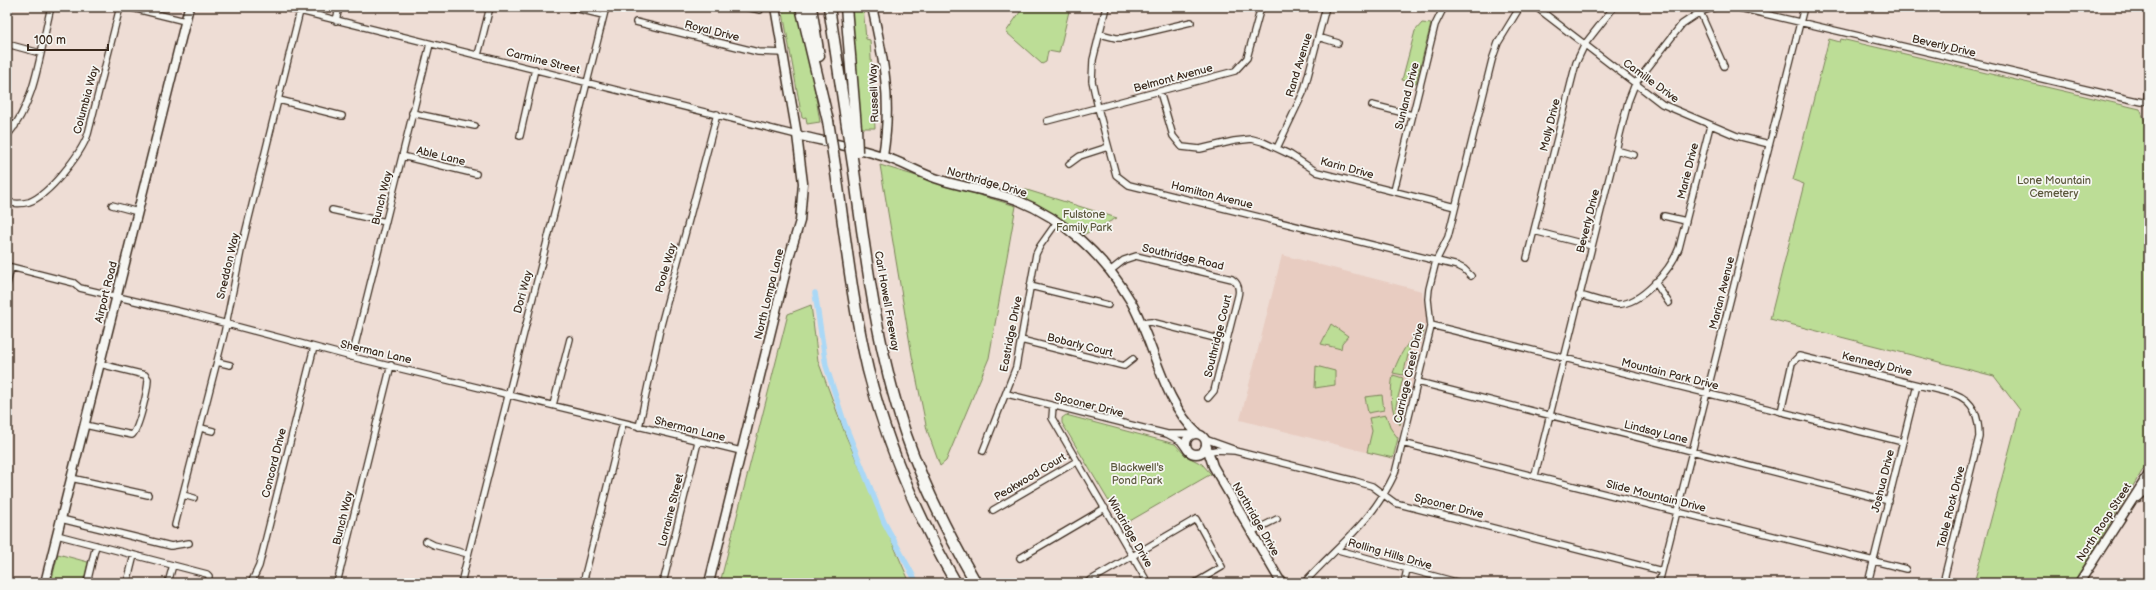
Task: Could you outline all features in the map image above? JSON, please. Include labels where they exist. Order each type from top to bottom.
[{"type":"highway","points":[[800,7],[828,121]]},
{"type":"highway","points":[[811,7],[861,336],[878,406],[910,495],[930,538],[956,583]]},
{"type":"highway","points":[[829,7],[851,127]]},
{"type":"highway","points":[[846,7],[851,127]]},
{"type":"highway","name":"Carl Howell Freeway","points":[[851,127],[857,190],[881,344],[901,420],[933,503],[976,583]]},
{"type":"street","points":[[7,136],[15,126],[27,104],[51,7]]},
{"type":"street","name":"Columbia Way","points":[[7,202],[20,204],[41,196],[80,152],[88,134],[120,7]]},
{"type":"street","points":[[128,7],[185,21]]},
{"type":"street","name":"Airport Road","points":[[45,583],[189,7]]},
{"type":"street","name":"Carmine Street","points":[[284,7],[798,135]]},
{"type":"street","points":[[336,20],[339,7]]},
{"type":"street","points":[[478,55],[490,7]]},
{"type":"street","points":[[570,7],[604,16]]},
{"type":"street","name":"Dori Way","points":[[461,583],[606,7]]},
{"type":"street","points":[[746,7],[760,10]]},
{"type":"street","name":"North Lompa Lane","points":[[709,583],[800,221],[803,187],[798,135],[775,7]]},
{"type":"street","name":"Russell Way","points":[[872,7],[886,71],[887,127],[883,156]]},
{"type":"street","name":"Hamilton Avenue","points":[[1106,7],[1092,68],[1092,81],[1116,175],[1130,185],[1464,268],[1471,276]]},
{"type":"street","name":"Belmont Avenue","points":[[1047,121],[1160,92],[1240,68],[1247,58],[1252,46],[1261,7]]},
{"type":"street","name":"Rand Avenue","points":[[1277,148],[1304,91],[1326,7]]},
{"type":"street","name":"Sunland Drive","points":[[1394,191],[1435,25],[1444,7]]},
{"type":"street","name":"Carriage Crest Drive","points":[[1304,583],[1338,550],[1371,514],[1385,495],[1395,473],[1431,325],[1428,299],[1436,261],[1448,237],[1495,51],[1520,7]]},
{"type":"street","name":"Camille Drive","points":[[1536,7],[1662,104],[1736,136],[1769,144]]},
{"type":"street","name":"Molly Drive","points":[[1527,258],[1576,63],[1585,44],[1614,7]]},
{"type":"street","name":"Beverly Drive","points":[[1535,475],[1628,102],[1635,84],[1682,24],[1700,12],[1716,7]]},
{"type":"street","name":"Beverly Drive","points":[[1736,7],[2124,98],[2142,102],[2149,99]]},
{"type":"street","name":"Marian Avenue","points":[[1659,583],[1804,7]]},
{"type":"street","name":"Sneddon Way","points":[[175,525],[201,428],[226,324],[242,246],[300,11]]},
{"type":"street","points":[[1700,12],[1724,66]]},
{"type":"street","name":"Royal Drive","points":[[636,22],[758,52],[783,52]]},
{"type":"street","points":[[1100,34],[1123,38],[1191,22]]},
{"type":"street","points":[[1318,37],[1338,43]]},
{"type":"street","points":[[7,44],[40,53]]},
{"type":"street","name":"Bunch Way","points":[[352,357],[430,44]]},
{"type":"street","points":[[520,136],[535,69]]},
{"type":"street","name":"Karin Drive","points":[[1160,92],[1173,136],[1182,147],[1200,149],[1243,139],[1263,142],[1277,148],[1317,172],[1455,207]]},
{"type":"street","points":[[2149,93],[2149,99]]},
{"type":"street","points":[[279,100],[342,116]]},
{"type":"street","points":[[1372,106],[1412,115]]},
{"type":"street","points":[[412,113],[476,126]]},
{"type":"street","name":"Poole Way","points":[[639,427],[661,325],[717,114]]},
{"type":"street","points":[[7,122],[15,126]]},
{"type":"street","name":"Marie Drive","points":[[1579,295],[1616,305],[1634,301],[1655,282],[1676,256],[1710,126]]},
{"type":"street","name":"Northridge Drive","points":[[798,135],[883,156],[927,176],[1016,200],[1057,222],[1086,245],[1110,271],[1130,300],[1167,385],[1196,444],[1215,469],[1280,582]]},
{"type":"street","points":[[1070,164],[1080,156],[1108,147]]},
{"type":"street","points":[[1616,150],[1634,155]]},
{"type":"street","name":"Able Lane","points":[[402,156],[476,174]]},
{"type":"street","points":[[112,205],[138,212]]},
{"type":"street","points":[[332,210],[386,222]]},
{"type":"street","points":[[1664,216],[1686,221]]},
{"type":"street","name":"Eastridge Drive","points":[[983,451],[1007,394],[1016,367],[1036,254],[1057,222]]},
{"type":"street","points":[[1534,231],[1592,246]]},
{"type":"street","name":"Southridge Road","points":[[1110,271],[1124,260],[1136,256],[1232,279]]},
{"type":"street","points":[[7,284],[9,267]]},
{"type":"street","name":"Sherman Lane","points":[[9,267],[74,283],[80,288],[314,346],[352,357],[391,365],[698,442],[741,451]]},
{"type":"street","name":"Southridge Court","points":[[1208,398],[1214,391],[1239,290],[1238,285],[1232,279]]},
{"type":"street","points":[[1655,282],[1669,303]]},
{"type":"street","points":[[1030,286],[1108,305]]},
{"type":"street","points":[[1141,323],[1151,322],[1227,341]]},
{"type":"street","name":"Mountain Park Drive","points":[[1431,325],[1903,442]]},
{"type":"street","points":[[554,405],[570,339]]},
{"type":"street","name":"Bobarly Court","points":[[1020,340],[1124,366],[1133,359]]},
{"type":"street","name":"Concord Drive","points":[[250,583],[259,566],[314,346]]},
{"type":"street","name":"Kennedy Drive","points":[[1781,412],[1792,363],[1799,356],[1954,394],[1966,400],[1977,416],[1979,437]]},
{"type":"street","points":[[217,362],[230,365]]},
{"type":"street","points":[[85,425],[132,435],[136,431],[144,400],[148,383],[146,376],[100,364]]},
{"type":"street","name":"Bunch Way","points":[[337,583],[391,365]]},
{"type":"street","name":"Lindsay Lane","points":[[1418,382],[1889,501]]},
{"type":"street","name":"Joshua Drive","points":[[1868,583],[1917,385]]},
{"type":"street","name":"Spooner Drive","points":[[1007,394],[1167,434],[1196,444],[1235,451]]},
{"type":"street","name":"Windridge Drive","points":[[1053,406],[1052,418],[1148,583]]},
{"type":"street","name":"Northridge Drive","points":[[1183,416],[1196,444],[1215,469]]},
{"type":"street","points":[[583,583],[623,423]]},
{"type":"street","points":[[201,428],[213,431]]},
{"type":"street","name":"Spooner Drive","points":[[1167,434],[1180,441],[1235,451],[1355,481],[1372,486],[1395,502],[1662,571]]},
{"type":"street","name":"Table Rock Drive","points":[[1943,583],[1979,437]]},
{"type":"street","name":"Lorraine Street","points":[[663,583],[698,442]]},
{"type":"street","name":"Slide Mountain Drive","points":[[1402,443],[1535,475],[1906,569]]},
{"type":"street","name":"Peakwood Court","points":[[993,510],[1077,461]]},
{"type":"street","name":"North Roop Street","points":[[2079,583],[2132,503],[2149,474]]},
{"type":"street","points":[[72,478],[148,495]]},
{"type":"street","points":[[2132,503],[2149,487]]},
{"type":"street","points":[[183,495],[194,498]]},
{"type":"street","points":[[1020,558],[1105,508]]},
{"type":"street","points":[[61,519],[171,546],[189,543]]},
{"type":"street","points":[[1086,583],[1196,519],[1222,567],[1195,583]]},
{"type":"street","points":[[1251,532],[1277,519]]},
{"type":"street","points":[[57,535],[207,574],[209,576],[208,583]]},
{"type":"street","points":[[426,541],[434,545],[468,554]]},
{"type":"street","points":[[87,583],[96,545]]},
{"type":"street","name":"Rolling Hills Drive","points":[[1338,550],[1407,570],[1460,583]]},
{"type":"street","points":[[127,583],[134,555]]},
{"type":"street","points":[[168,583],[173,565]]},
{"type":"street","points":[[1404,583],[1407,570]]},
{"type":"shaded area","points":[[1282,255],[1422,291],[1427,322],[1393,459],[1240,420]]},
{"type":"green space","points":[[782,7],[796,7],[810,62],[820,122],[807,124],[806,117],[802,118]]},
{"type":"green space","points":[[850,7],[863,7],[866,39],[870,40],[875,128],[860,128]]},
{"type":"green space","points":[[1021,7],[1070,7],[1059,53],[1048,51],[1046,62],[1042,64],[1006,32],[1020,12]]},
{"type":"green space","points":[[1422,23],[1431,24],[1416,83],[1402,80],[1415,31]]},
{"type":"green space","name":"Lone Mountain Cemetery","points":[[1829,39],[1840,42],[1841,39],[2140,109],[2149,131],[2149,460],[2073,583],[1974,583],[2020,410],[1994,376],[1770,319],[1804,184],[1793,180]]},
{"type":"green space","points":[[880,165],[1016,206],[989,358],[946,461],[940,466],[927,430],[912,356]]},
{"type":"green space","name":"Fulstone Family Park","points":[[1024,190],[1117,218],[1083,235],[1054,214],[1023,198],[1022,194]]},
{"type":"green space","points":[[811,305],[818,361],[846,436],[910,583],[720,583],[788,314]]},
{"type":"green space","points":[[1331,324],[1348,336],[1342,343],[1341,349],[1321,344]]},
{"type":"green space","points":[[1424,331],[1422,339],[1411,343],[1403,375],[1393,373],[1409,342],[1419,333]]},
{"type":"green space","points":[[1316,366],[1335,371],[1335,385],[1315,388]]},
{"type":"green space","points":[[1393,375],[1403,378],[1395,409],[1397,414],[1402,417],[1400,425],[1394,414],[1392,402],[1391,388]]},
{"type":"green space","points":[[1382,395],[1384,410],[1368,413],[1365,397]]},
{"type":"green space","name":"Blackwell's Pond Park","points":[[1066,415],[1175,444],[1186,456],[1202,464],[1211,474],[1123,525],[1062,423],[1062,418]]},
{"type":"green space","points":[[1386,415],[1391,429],[1398,438],[1393,458],[1367,452],[1372,431],[1369,418]]},
{"type":"green space","points":[[58,554],[88,562],[83,583],[51,583]]},
{"type":"waterway","points":[[815,293],[826,366],[845,425],[884,522],[917,583]]}]
